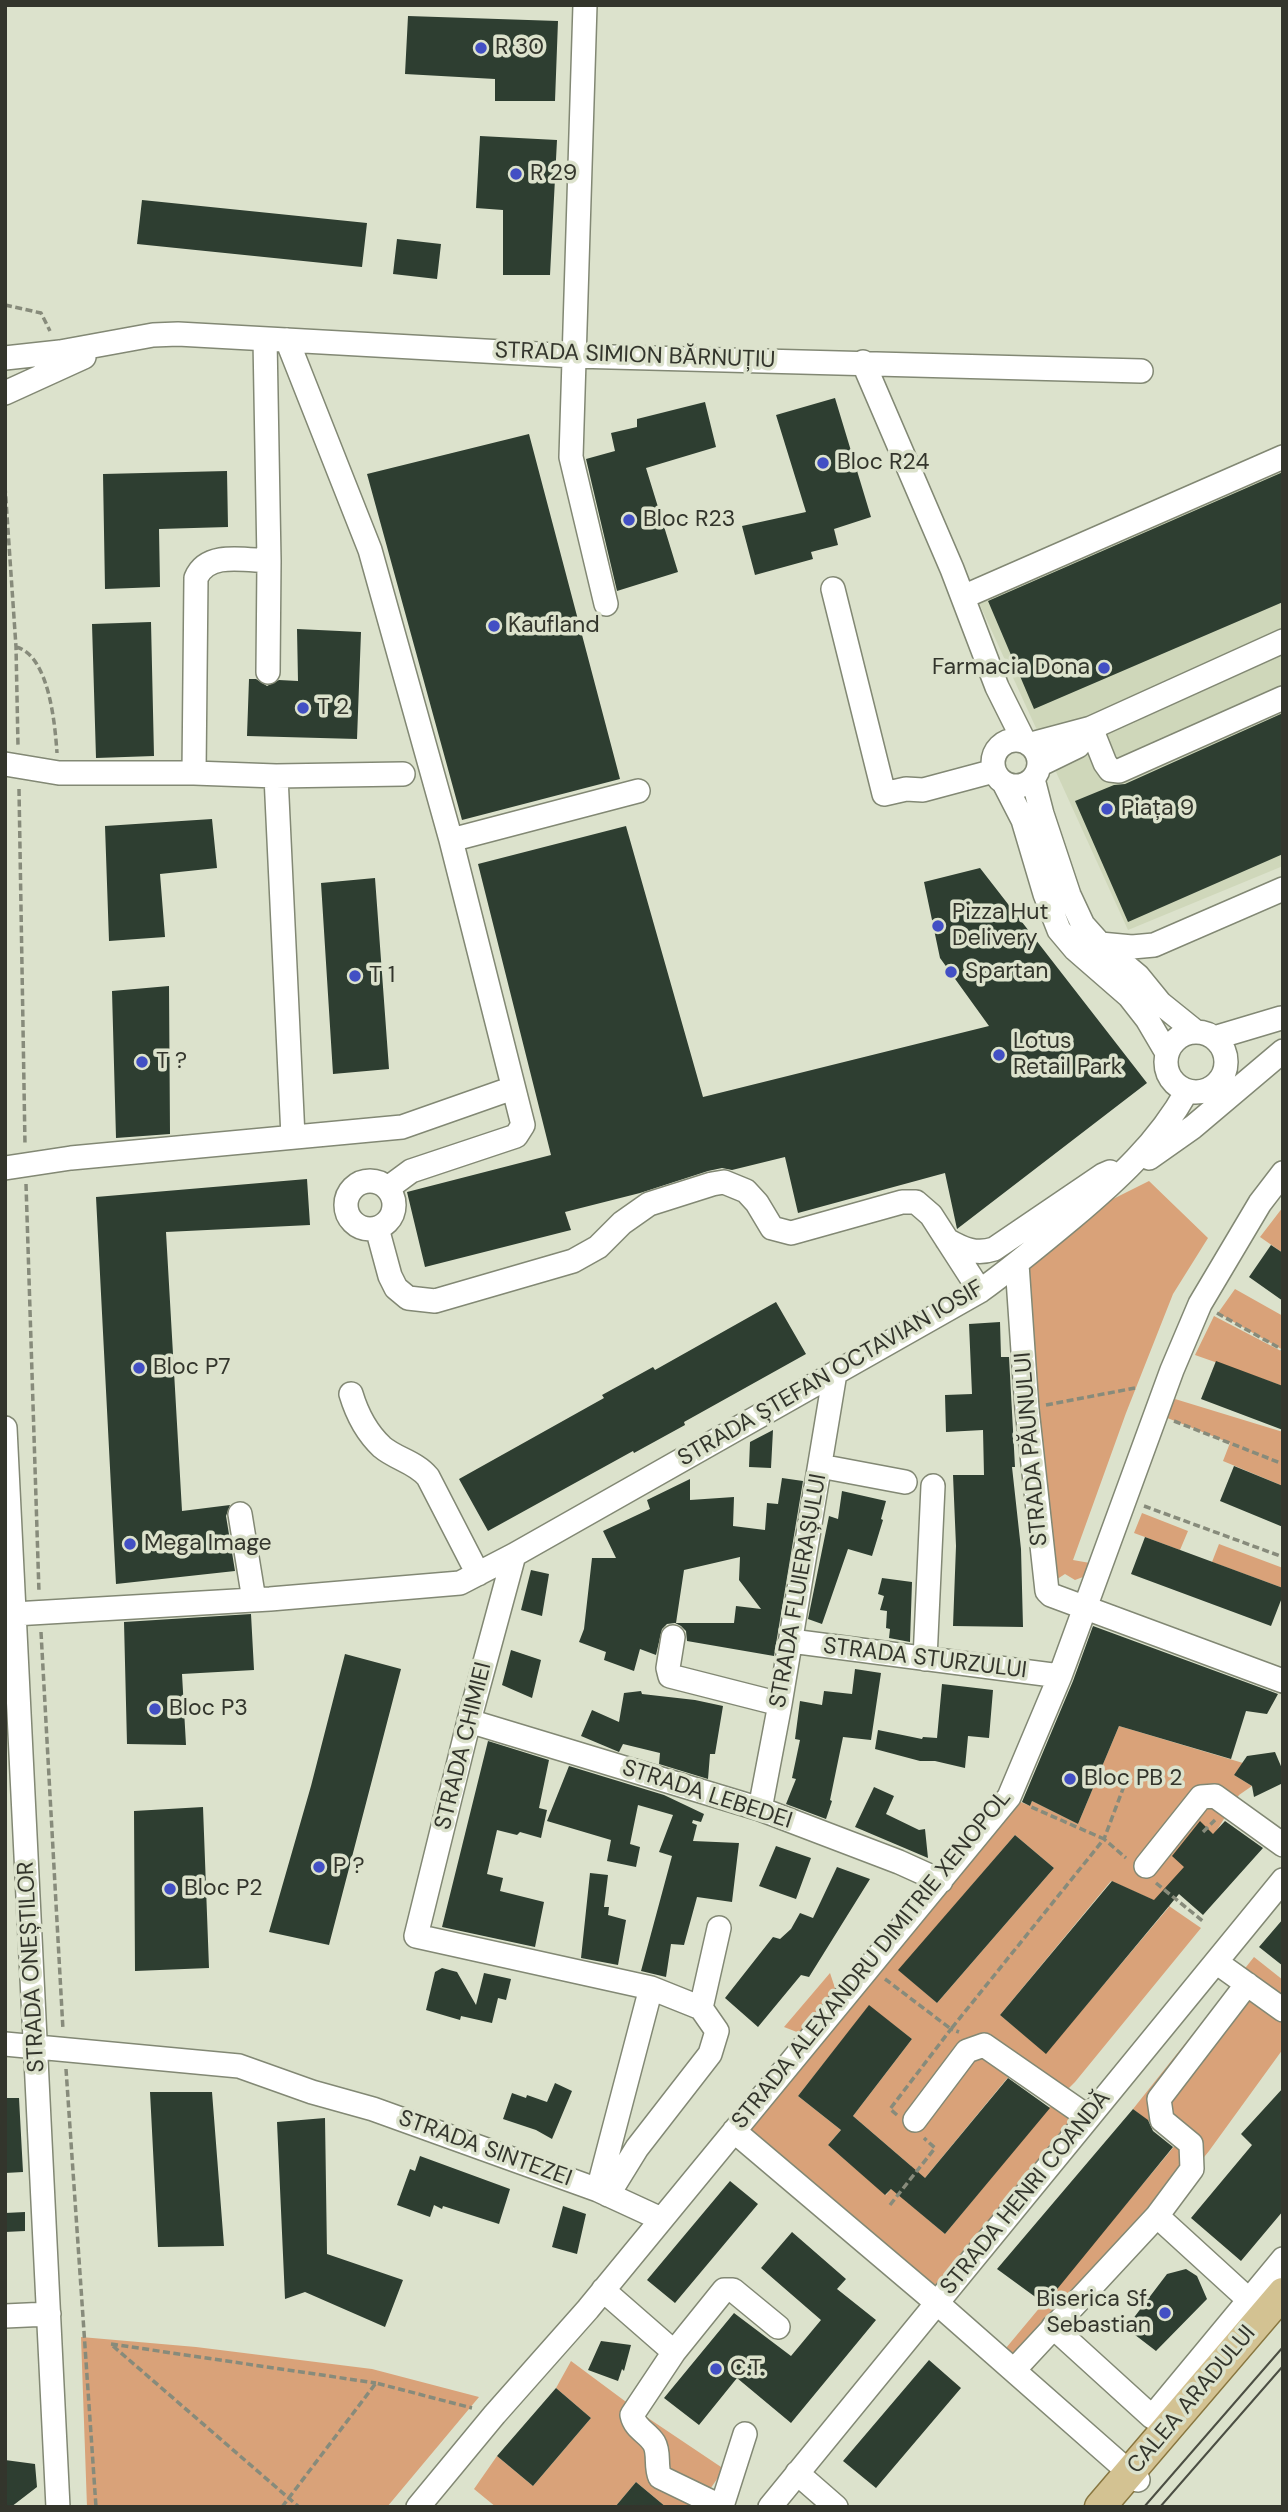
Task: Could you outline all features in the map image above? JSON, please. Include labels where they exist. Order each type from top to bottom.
[{"type":"main road","name":"CALEA ARADULUI","points":[[1115,2507],[1134,2476],[1283,2293]]},
{"type":"main road","name":"CALEA ARADULUI","points":[[1100,2507],[1134,2476],[1283,2313]]},
{"type":"street","points":[[585,5],[571,457],[606,604]]},
{"type":"street","name":"STRADA SIMION BĂRNUȚIU","points":[[5,358],[178,334],[574,356],[1141,371]]},
{"type":"street","name":"STRADA SIMION BĂRNUȚIU","points":[[5,393],[129,339]]},
{"type":"street","points":[[268,672],[276,340]]},
{"type":"street","points":[[276,340],[370,550],[451,839],[523,1125],[516,1136],[411,1171],[388,1188]]},
{"type":"street","name":"STRADA ȘTEFAN OCTAVIAN IOSIF","points":[[863,362],[997,687],[1032,757],[1042,814],[1069,895],[1083,925],[1100,944],[1138,976],[1160,1003],[1212,1042]]},
{"type":"street","points":[[962,597],[1283,457]]},
{"type":"street","points":[[194,773],[196,578],[199,569],[216,560],[269,561]]},
{"type":"street","points":[[833,589],[884,794],[906,789],[920,780],[997,765]]},
{"type":"street","points":[[997,765],[1019,786],[1032,757],[1283,641]]},
{"type":"street","name":"STRADA ȘTEFAN OCTAVIAN IOSIF","points":[[997,687],[997,765],[1023,820],[1045,894],[1059,930],[1075,950],[1129,996],[1147,1019],[1167,1053],[1167,1072],[1179,1086],[1170,1093],[1130,1167]]},
{"type":"street","points":[[1091,728],[1105,763],[1110,770],[1119,771],[1283,698]]},
{"type":"street","points":[[997,765],[1009,740],[1032,757]]},
{"type":"street","points":[[12,766],[59,773],[276,776],[403,774]]},
{"type":"street","points":[[276,776],[293,1137]]},
{"type":"street","points":[[451,839],[638,791]]},
{"type":"street","points":[[1100,944],[1132,947],[1154,945],[1283,889]]},
{"type":"street","points":[[1167,1053],[1178,1038],[1212,1042],[1282,1017]]},
{"type":"street","points":[[1179,1086],[1198,1092],[1216,1084],[1226,1066],[1212,1042]]},
{"type":"street","name":"STRADA ȘTEFAN OCTAVIAN IOSIF","points":[[14,1614],[254,1600],[460,1583],[980,1291],[1017,1264],[1130,1167],[1156,1155],[1193,1127],[1283,1051]]},
{"type":"street","points":[[15,1166],[402,1128],[513,1088]]},
{"type":"street","points":[[947,1240],[971,1251],[983,1253],[994,1249],[1103,1175],[1130,1167]]},
{"type":"street","name":"STRADA ALEXANDRU DIMITRIE XENOPOL","points":[[418,2507],[603,2290],[1009,1797],[1060,1676],[1156,1414],[1200,1304],[1260,1203],[1283,1173]]},
{"type":"street","points":[[373,1180],[388,1188],[393,1195],[394,1212],[384,1225],[370,1229],[355,1224],[347,1212],[347,1196],[357,1184],[373,1180]]},
{"type":"street","points":[[377,1228],[396,1288],[408,1298],[435,1301],[573,1261],[598,1247],[622,1223],[649,1204],[724,1182],[746,1191],[757,1203],[772,1228],[791,1233],[902,1202],[916,1202],[931,1215],[980,1291]]},
{"type":"street","name":"STRADA PĂUNULUI","points":[[1017,1264],[1027,1409],[1045,1587],[1051,1595],[1086,1606]]},
{"type":"street","name":"STRADA FLUIERAȘULUI","points":[[760,1809],[835,1373]]},
{"type":"street","points":[[351,1394],[358,1418],[382,1447],[422,1470],[428,1477],[478,1574]]},
{"type":"street","name":"STRADA ONEȘTILOR","points":[[5,1427],[58,2507]]},
{"type":"street","points":[[820,1466],[905,1482]]},
{"type":"street","points":[[925,1659],[933,1486]]},
{"type":"street","points":[[240,1514],[254,1600]]},
{"type":"street","name":"STRADA CHIMIEI","points":[[514,1555],[469,1721],[416,1936],[651,1988]]},
{"type":"street","points":[[1086,1606],[1283,1681]]},
{"type":"street","points":[[673,1637],[668,1668],[670,1676],[780,1704]]},
{"type":"street","name":"STRADA STURZULUI","points":[[791,1641],[1060,1676]]},
{"type":"street","name":"STRADA LEBEDEI","points":[[469,1721],[760,1809],[941,1881]]},
{"type":"street","points":[[1146,1866],[1201,1797],[1215,1796],[1283,1845]]},
{"type":"street","name":"STRADA HENRI COANDĂ","points":[[769,2507],[1283,1880]]},
{"type":"street","points":[[701,2008],[719,1928]]},
{"type":"street","points":[[1216,1962],[1283,2010]]},
{"type":"street","points":[[1014,2370],[1157,2216],[1192,2169],[1194,2156],[1191,2144],[1162,2120],[1159,2099],[1247,1984]]},
{"type":"street","points":[[651,1988],[701,2008],[717,2031],[710,2054],[603,2192],[651,1988]]},
{"type":"street","name":"STRADA SINTEZEI","points":[[5,2044],[239,2066],[312,2092],[373,2109],[603,2192]]},
{"type":"street","points":[[910,2123],[967,2051],[984,2045],[1088,2118]]},
{"type":"street","points":[[734,2131],[937,2303],[1134,2476]]},
{"type":"street","points":[[603,2192],[661,2220]]},
{"type":"street","points":[[1157,2216],[1250,2300]]},
{"type":"street","points":[[1054,2327],[1152,2417],[1283,2259]]},
{"type":"street","points":[[603,2290],[674,2352]]},
{"type":"street","points":[[745,2434],[722,2507],[660,2477],[654,2443],[634,2423],[632,2415],[674,2352],[724,2290],[733,2290],[778,2326]]},
{"type":"street","points":[[5,2316],[49,2315]]},
{"type":"street","points":[[797,2473],[836,2507]]},
{"type":"path","points":[[5,306],[41,313],[60,352]]},
{"type":"path","points":[[5,486],[16,646],[12,766],[15,1166],[65,2051],[96,2507]]},
{"type":"path","points":[[16,646],[27,651],[44,680],[54,723],[59,773]]},
{"type":"path","points":[[1200,1304],[1283,1350]]},
{"type":"path","points":[[1027,1409],[1135,1388]]},
{"type":"path","points":[[1156,1414],[1283,1464]]},
{"type":"path","points":[[1125,1499],[1283,1557]]},
{"type":"path","points":[[869,1967],[951,2029],[1104,1839],[1009,1797]]},
{"type":"path","points":[[1202,1833],[1220,1814]]},
{"type":"path","points":[[890,2109],[910,2123],[935,2148],[890,2205]]},
{"type":"path","points":[[299,2507],[111,2344],[376,2383],[495,2414]]},
{"type":"path","points":[[282,2507],[376,2383]]},
{"type":"shaded area","points":[[1283,443],[1283,866],[1128,930],[969,581]]},
{"type":"shaded area","points":[[1149,1181],[1208,1238],[1173,1294],[1126,1413],[1073,1560],[1090,1563],[1083,1577],[1075,1580],[1065,1574],[1045,1587],[1019,1287],[1032,1258],[1099,1206]]},
{"type":"shaded area","points":[[1283,1207],[1283,1253],[1260,1237]]},
{"type":"shaded area","points":[[1235,1289],[1283,1316],[1283,1350],[1218,1313]]},
{"type":"shaded area","points":[[1214,1316],[1283,1352],[1283,1386],[1195,1355]]},
{"type":"shaded area","points":[[1175,1399],[1283,1432],[1283,1486],[1223,1461],[1230,1443],[1165,1417]]},
{"type":"shaded area","points":[[1142,1513],[1188,1531],[1180,1550],[1134,1533]]},
{"type":"shaded area","points":[[1219,1544],[1283,1568],[1283,1588],[1212,1562]]},
{"type":"shaded area","points":[[1119,1726],[1243,1763],[1234,1775],[1252,1786],[1239,1795],[1169,1906],[1201,1928],[1075,2082],[1057,2100],[1093,2111],[937,2303],[734,2131],[1009,1797],[1030,1806],[1032,1801],[1078,1824]],"holes":[[[1015,1835],[1054,1868],[937,2003],[899,1970]],[[1111,1881],[1169,1907],[1046,2053],[1000,2015]],[[869,2006],[912,2039],[853,2116],[911,2166],[886,2195],[828,2145],[841,2130],[798,2096]],[[1014,2070],[1053,2103],[945,2234],[906,2201]]]},
{"type":"shaded area","points":[[1254,1957],[1283,1980],[1283,2049],[1209,2151],[1031,2371],[1006,2348],[1177,2143],[1133,2109]]},
{"type":"shaded area","points":[[830,1973],[837,1994],[802,2034],[784,2027]]},
{"type":"shaded area","points":[[81,2337],[196,2347],[372,2369],[479,2397],[387,2507],[87,2507]]},
{"type":"shaded area","points":[[571,2361],[645,2416],[724,2469],[699,2505],[666,2507],[636,2482],[615,2507],[496,2507],[474,2489],[497,2456],[533,2486],[591,2418],[556,2388]]},
{"type":"building","name":"R 30","points":[[408,16],[558,21],[555,101],[495,101],[495,79],[405,74]]},
{"type":"building","name":"R 29","points":[[480,136],[557,140],[550,275],[503,275],[503,210],[476,208]]},
{"type":"building","points":[[142,200],[367,223],[362,267],[137,244]]},
{"type":"building","points":[[397,239],[441,244],[437,279],[393,274]]},
{"type":"building","name":"Bloc R24","points":[[835,398],[871,517],[834,529],[838,545],[811,552],[813,559],[755,575],[742,526],[806,512],[776,415]]},
{"type":"building","name":"Bloc R23","points":[[705,402],[716,447],[646,468],[678,572],[617,591],[586,459],[615,451],[611,433],[637,427],[637,419]]},
{"type":"building","name":"Kaufland","points":[[529,434],[620,779],[462,820],[367,474]]},
{"type":"building","points":[[227,471],[228,527],[159,529],[160,587],[105,589],[103,474]]},
{"type":"building","points":[[1283,472],[1283,602],[1034,709],[988,601]]},
{"type":"building","points":[[151,622],[154,756],[96,758],[92,624]]},
{"type":"building","name":"T 2","points":[[297,629],[361,632],[357,739],[247,736],[249,679],[256,679],[267,686],[279,680],[298,681]]},
{"type":"building","points":[[1283,713],[1283,854],[1128,922],[1075,801],[1114,785],[1125,784]]},
{"type":"building","points":[[212,819],[217,868],[160,874],[165,937],[109,941],[105,826]]},
{"type":"building","name":"Lotus Retail Park","points":[[626,826],[703,1097],[989,1026],[940,958],[924,882],[980,868],[1147,1083],[957,1229],[945,1173],[798,1213],[785,1157],[732,1170],[722,1168],[708,1171],[640,1193],[565,1212],[571,1230],[425,1267],[407,1192],[551,1155],[478,864]]},
{"type":"building","name":"T 1","points":[[375,878],[389,1069],[333,1074],[321,883]]},
{"type":"building","name":"T ?","points":[[169,986],[170,1134],[116,1138],[112,991]]},
{"type":"building","name":"Bloc P7","points":[[307,1179],[310,1225],[166,1232],[182,1511],[230,1505],[226,1516],[235,1571],[116,1584],[96,1197]]},
{"type":"building","points":[[1271,1245],[1283,1253],[1283,1301],[1249,1277]]},
{"type":"building","points":[[776,1302],[806,1354],[684,1422],[685,1425],[488,1531],[459,1479],[604,1398],[602,1395],[653,1367],[655,1370]]},
{"type":"building","points":[[1000,1322],[1001,1357],[1009,1357],[1015,1467],[1012,1467],[1021,1549],[1023,1627],[953,1626],[956,1546],[953,1475],[984,1475],[983,1430],[946,1432],[945,1395],[972,1394],[969,1324]]},
{"type":"building","points":[[1216,1361],[1283,1386],[1283,1430],[1201,1399]]},
{"type":"building","points":[[773,1430],[771,1468],[749,1467],[750,1442]]},
{"type":"building","points":[[1234,1466],[1283,1486],[1283,1527],[1220,1501]]},
{"type":"building","points":[[782,1478],[803,1481],[774,1656],[687,1641],[686,1631],[675,1623],[667,1624],[662,1629],[656,1655],[640,1649],[634,1671],[604,1660],[606,1652],[579,1642],[584,1629],[592,1558],[616,1558],[603,1531],[650,1509],[647,1500],[690,1479],[690,1500],[734,1497],[733,1526],[765,1530],[767,1503],[778,1504]],"holes":[[[740,1557],[739,1580],[761,1609],[736,1606],[734,1623],[676,1623],[684,1570]]]},
{"type":"building","points":[[842,1491],[886,1501],[872,1556],[848,1549],[822,1624],[808,1619],[829,1516],[838,1519]]},
{"type":"building","points":[[1145,1537],[1283,1588],[1283,1595],[1271,1626],[1131,1574]]},
{"type":"building","points":[[531,1570],[549,1574],[542,1616],[521,1610]]},
{"type":"building","points":[[882,1578],[912,1582],[910,1642],[889,1638],[890,1629],[886,1628],[887,1611],[880,1610],[884,1596],[878,1594]]},
{"type":"building","name":"Bloc P3","points":[[251,1614],[254,1670],[182,1674],[186,1745],[127,1744],[124,1622]]},
{"type":"building","points":[[1093,1626],[1278,1694],[1267,1714],[1246,1711],[1231,1759],[1119,1726],[1078,1824],[1032,1801],[1030,1806],[1022,1802]]},
{"type":"building","points":[[511,1650],[541,1660],[532,1698],[502,1685]]},
{"type":"building","points":[[345,1654],[401,1669],[329,1945],[269,1932]]},
{"type":"building","points":[[855,1669],[881,1673],[871,1740],[843,1737],[830,1800],[832,1801],[826,1819],[786,1804],[796,1779],[792,1778],[800,1740],[795,1739],[800,1701],[822,1705],[824,1691],[852,1694]]},
{"type":"building","points":[[942,1684],[993,1690],[989,1738],[968,1736],[965,1768],[935,1761],[920,1761],[875,1749],[878,1730],[922,1739],[937,1738]]},
{"type":"building","points":[[641,1691],[642,1694],[723,1706],[715,1754],[710,1754],[708,1779],[659,1764],[660,1753],[623,1744],[619,1752],[581,1736],[592,1710],[619,1722],[624,1693]]},
{"type":"building","points":[[488,1741],[549,1760],[539,1808],[547,1810],[541,1838],[520,1832],[517,1835],[497,1830],[487,1874],[503,1878],[500,1891],[544,1902],[535,1947],[442,1927]]},
{"type":"building","points":[[1275,1752],[1283,1771],[1283,1783],[1254,1797],[1252,1786],[1234,1775],[1247,1756]]},
{"type":"building","points":[[569,1766],[664,1795],[704,1814],[701,1822],[693,1820],[692,1823],[697,1825],[693,1841],[739,1843],[732,1902],[697,1897],[684,1945],[671,1944],[666,1977],[641,1971],[672,1856],[659,1852],[673,1815],[638,1805],[630,1844],[640,1847],[636,1867],[607,1861],[611,1840],[547,1821]]},
{"type":"building","points":[[874,1787],[894,1796],[886,1814],[919,1830],[925,1829],[928,1858],[855,1827]]},
{"type":"building","name":"Bloc P2","points":[[203,1807],[209,1968],[135,1971],[134,1811]]},
{"type":"building","points":[[1200,1821],[1213,1834],[1225,1821],[1263,1848],[1203,1915],[1179,1894],[1046,2054],[1000,2015],[1112,1881],[1154,1900],[1184,1867],[1172,1856]]},
{"type":"building","points":[[1015,1835],[1054,1868],[937,2003],[898,1970]]},
{"type":"building","points":[[776,1846],[811,1858],[796,1899],[759,1886]]},
{"type":"building","points":[[837,1867],[870,1879],[809,1977],[801,1975],[758,2027],[725,1998],[773,1937],[780,1939],[791,1929],[800,1913],[813,1918]]},
{"type":"building","points":[[590,1873],[608,1875],[604,1907],[609,1907],[608,1915],[626,1920],[618,1965],[581,1958]]},
{"type":"building","points":[[1283,1919],[1283,1966],[1259,1947]]},
{"type":"building","points":[[442,1968],[457,1972],[476,2005],[484,1973],[511,1979],[506,2000],[498,1998],[492,2023],[461,2016],[460,2020],[426,2010],[435,1972]]},
{"type":"building","points":[[869,2005],[912,2039],[853,2116],[925,2178],[1008,2078],[1050,2108],[945,2234],[891,2189],[885,2195],[828,2145],[841,2130],[798,2096]]},
{"type":"building","points":[[555,2083],[572,2091],[552,2139],[536,2130],[503,2119],[512,2093],[547,2102]]},
{"type":"building","points":[[1283,2088],[1283,2211],[1241,2261],[1191,2218],[1252,2145],[1241,2134]]},
{"type":"building","points":[[150,2092],[212,2092],[224,2246],[158,2247]]},
{"type":"building","points":[[5,2098],[19,2098],[23,2172],[5,2173]]},
{"type":"building","points":[[1133,2109],[1148,2120],[1153,2131],[1173,2147],[1045,2304],[997,2269]]},
{"type":"building","points":[[325,2118],[327,2254],[403,2280],[385,2327],[305,2292],[285,2299],[277,2122]]},
{"type":"building","points":[[420,2156],[510,2189],[499,2224],[443,2206],[442,2209],[434,2205],[430,2217],[397,2205],[410,2169],[415,2171]]},
{"type":"building","points":[[730,2181],[758,2204],[675,2303],[647,2280]]},
{"type":"building","points":[[563,2206],[586,2214],[577,2254],[552,2247]]},
{"type":"building","points":[[25,2212],[25,2231],[5,2232],[5,2213]]},
{"type":"building","points":[[792,2232],[846,2279],[837,2289],[876,2320],[791,2423],[737,2378],[699,2425],[664,2398],[734,2313],[791,2356],[821,2320],[761,2268]]},
{"type":"building","name":"Biserica Sf. Sebastian","points":[[1186,2269],[1197,2276],[1207,2299],[1156,2351],[1126,2328],[1167,2274]]},
{"type":"building","points":[[601,2341],[631,2345],[624,2371],[622,2369],[618,2381],[588,2370]]},
{"type":"building","points":[[929,2360],[961,2388],[876,2488],[843,2461]]},
{"type":"building","points":[[556,2388],[591,2418],[533,2486],[497,2456]]},
{"type":"building","points":[[5,2460],[35,2464],[37,2487],[11,2507],[5,2507]]},
{"type":"building","points":[[636,2482],[666,2507],[615,2507]]},
{"type":"tram line","points":[[1144,2507],[1283,2347]]},
{"type":"tram line","points":[[1160,2507],[1283,2366]]},
{"type":"place","name":"R 30","points":[[481,48]]},
{"type":"place","name":"R 29","points":[[516,174]]},
{"type":"place","name":"Bloc R24","points":[[823,463]]},
{"type":"place","name":"Bloc R23","points":[[629,520]]},
{"type":"place","name":"Kaufland","points":[[494,626]]},
{"type":"place","name":"Farmacia Dona","points":[[1104,668]]},
{"type":"place","name":"T 2","points":[[303,708]]},
{"type":"place","name":"Piața 9","points":[[1107,809]]},
{"type":"place","name":"Pizza Hut Delivery","points":[[938,926]]},
{"type":"place","name":"Spartan","points":[[951,972]]},
{"type":"place","name":"T 1","points":[[355,976]]},
{"type":"place","name":"Lotus Retail Park","points":[[999,1055]]},
{"type":"place","name":"T ?","points":[[142,1062]]},
{"type":"place","name":"Bloc P7","points":[[139,1368]]},
{"type":"place","name":"Mega Image","points":[[130,1544]]},
{"type":"place","name":"Bloc P3","points":[[155,1709]]},
{"type":"place","name":"Bloc PB 2","points":[[1070,1779]]},
{"type":"place","name":"P ?","points":[[319,1867]]},
{"type":"place","name":"Bloc P2","points":[[170,1889]]},
{"type":"place","name":"Biserica Sf. Sebastian","points":[[1165,2313]]},
{"type":"place","name":"C.T.","points":[[716,2369]]}]
